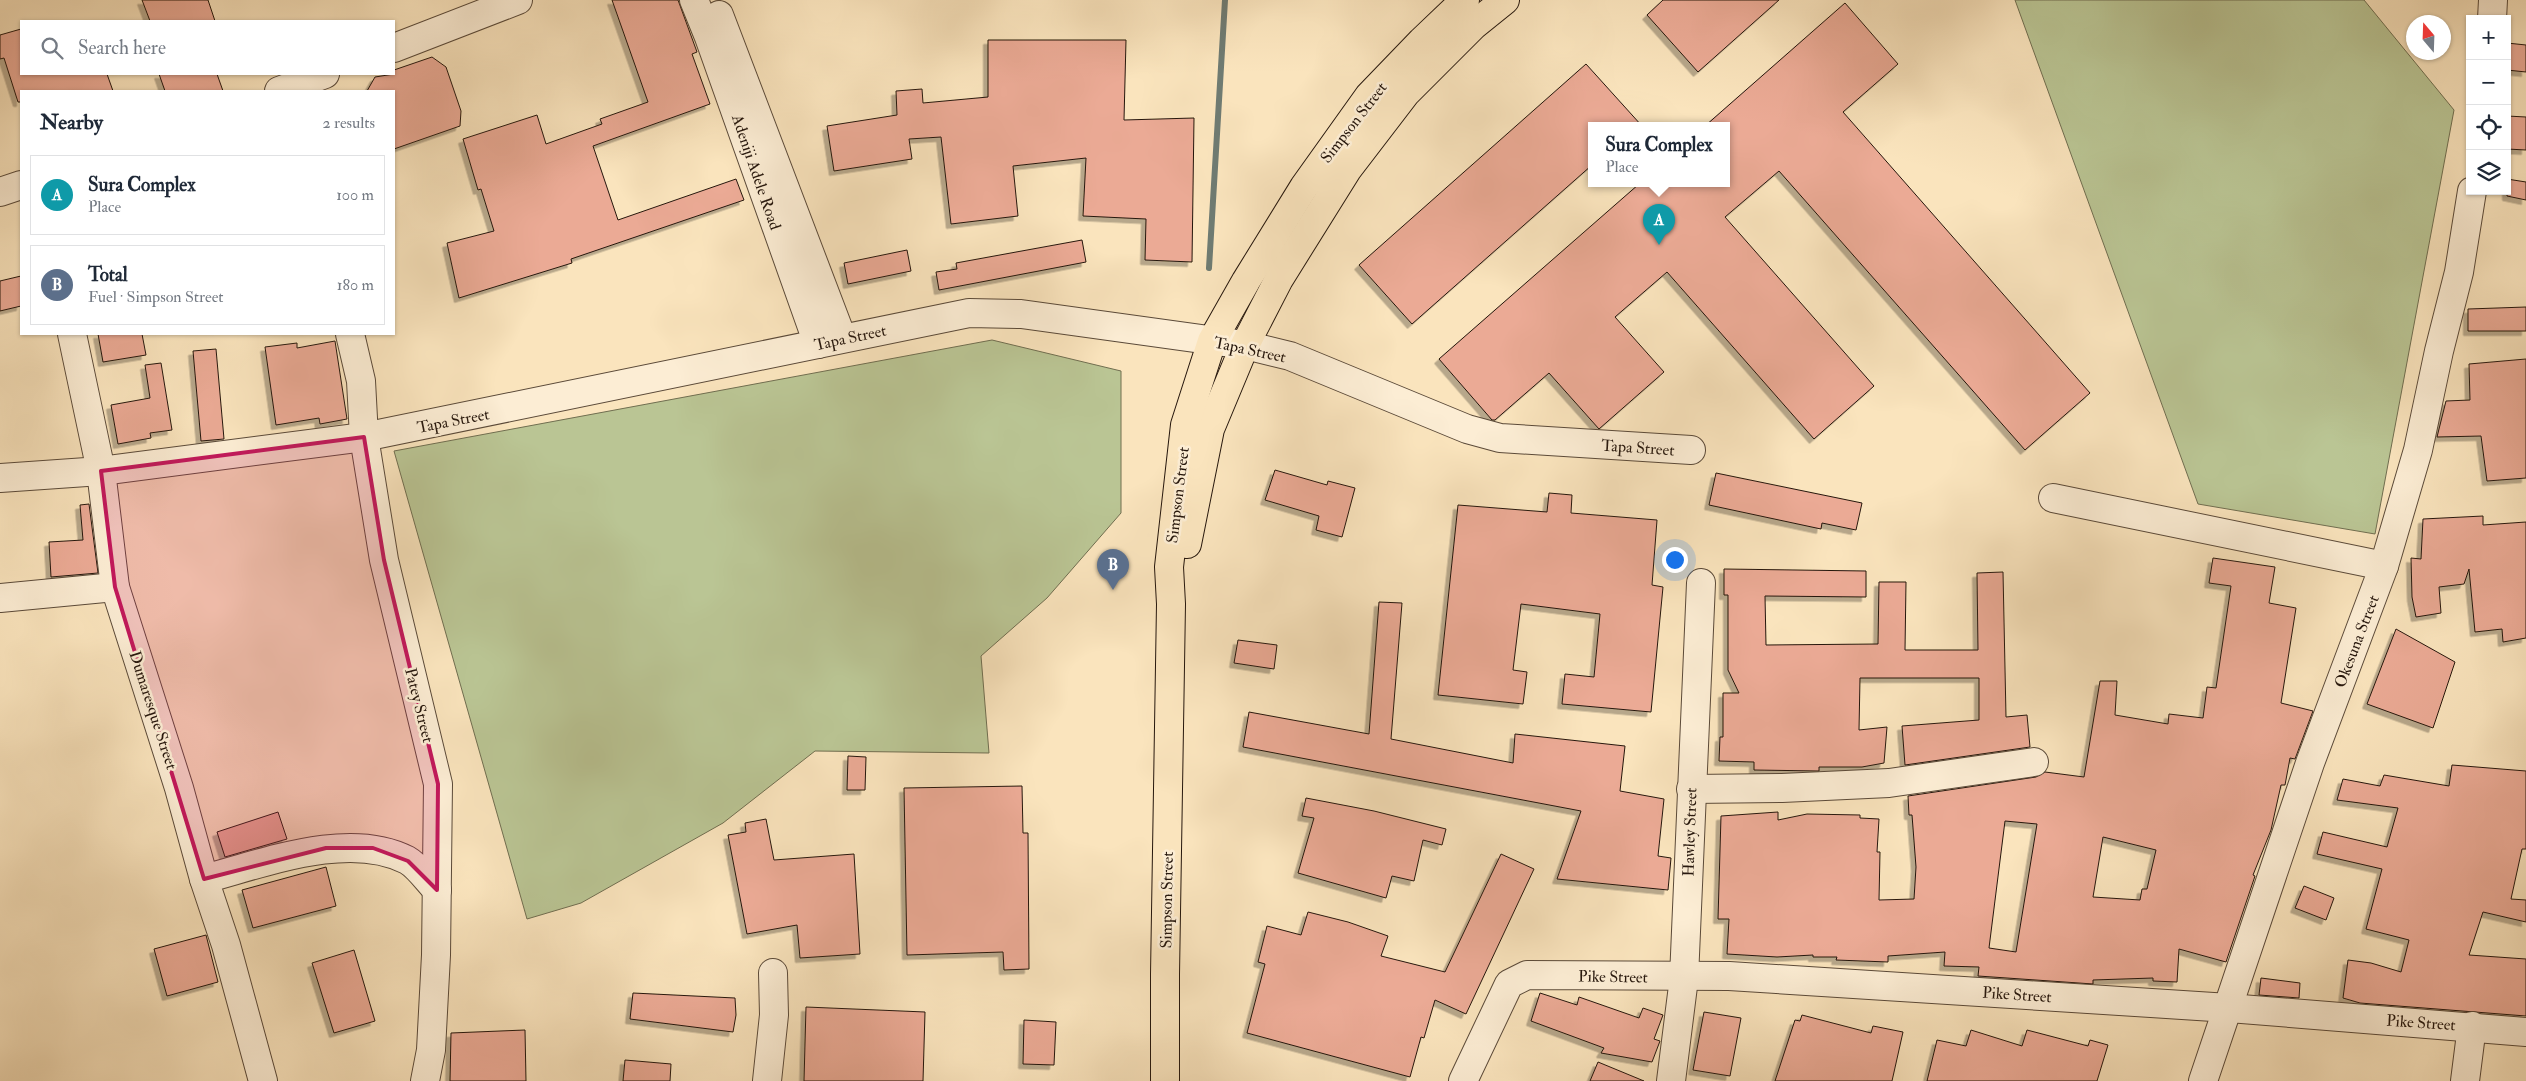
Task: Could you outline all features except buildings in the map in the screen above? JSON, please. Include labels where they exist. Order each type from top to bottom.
[{"type":"main road","name":"Simpson Street","points":[[1165,1081],[1164,974],[1171,604],[1169,567],[1185,425],[1212,341],[1246,281],[1304,187],[1369,96],[1422,41],[1466,0]]},
{"type":"main road","points":[[1171,604],[1192,526],[1210,429],[1245,345],[1279,279],[1347,170],[1406,93],[1474,25],[1505,0]]},
{"type":"street","points":[[395,48],[518,0]]},
{"type":"street","name":"Adeniji Adele Road","points":[[694,0],[830,341]]},
{"type":"street","name":"Adeniji Adele Road","points":[[713,0],[735,51],[830,341]]},
{"type":"street","points":[[2492,15],[2493,0]]},
{"type":"street","points":[[282,90],[322,75]]},
{"type":"street","points":[[0,192],[20,185]]},
{"type":"street","name":"Okesuna Street","points":[[2203,1081],[2310,763],[2384,566],[2418,450],[2439,351],[2459,272],[2471,195]]},
{"type":"street","name":"Tapa Street","points":[[0,478],[101,471],[364,437],[969,313],[1021,314],[1245,345],[1290,356],[1467,429],[1500,438],[1690,450]]},
{"type":"street","name":"Dumaresque Street","points":[[72,335],[101,471],[115,587],[179,788],[204,879],[226,945],[263,1081]]},
{"type":"street","name":"Patey Street","points":[[350,335],[361,382],[364,437],[384,560],[438,784],[437,890],[432,1031],[425,1081]]},
{"type":"street","points":[[2053,498],[2384,566]]},
{"type":"street","name":"Hawley Street","points":[[1671,1081],[1684,978],[1701,583]]},
{"type":"street","points":[[0,598],[115,587]]},
{"type":"street","points":[[1691,789],[1782,788],[1889,783],[2034,762]]},
{"type":"street","points":[[204,879],[326,848],[373,848],[408,861],[437,890]]},
{"type":"street","points":[[767,1081],[774,1015],[773,974]]},
{"type":"street","name":"Pike Street","points":[[1463,1081],[1510,984],[1527,975],[1684,978],[1729,976],[2229,1008],[2472,1026],[2526,1032]]},
{"type":"street","points":[[2465,1081],[2472,1026]]},
{"type":"highlighted area","points":[[364,437],[384,560],[438,784],[437,890],[408,861],[373,848],[326,848],[204,879],[115,587],[101,471]]},
{"type":"green space","points":[[2015,0],[2364,0],[2406,51],[2406,60],[2413,60],[2454,110],[2375,534],[2198,504]]},
{"type":"green space","points":[[992,340],[1121,371],[1121,513],[1047,598],[981,656],[989,753],[815,751],[723,823],[581,903],[527,919],[394,451]]},
{"type":"waterway","points":[[1209,268],[1225,0]]},
{"type":"place","name":"Sura Complex","points":[[1659,245]]},
{"type":"place","name":"Total","points":[[1113,590]]}]
